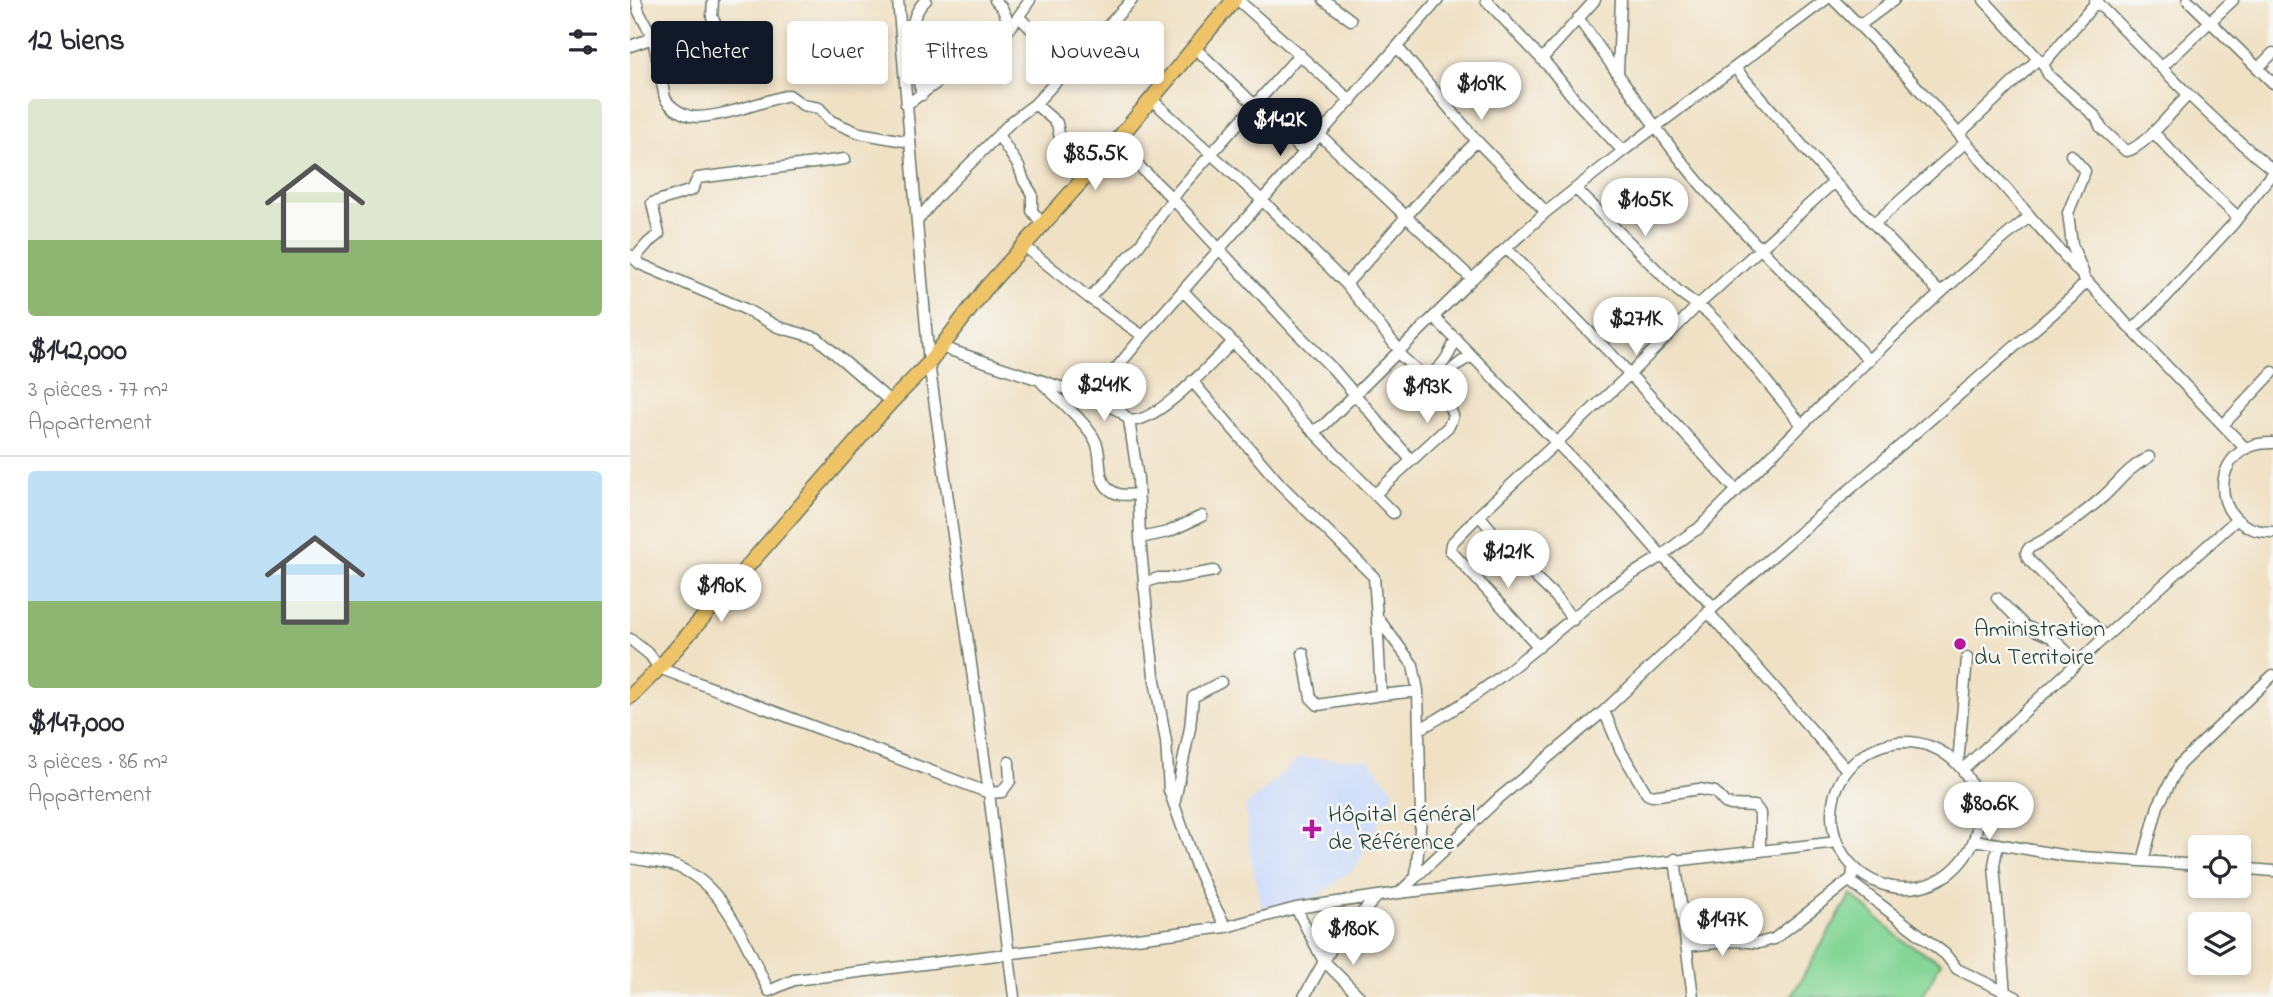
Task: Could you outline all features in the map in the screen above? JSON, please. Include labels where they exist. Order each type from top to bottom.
[{"type":"main road","points":[[630,697],[659,668],[891,402],[929,363],[1023,245],[1115,143],[1236,0]]},
{"type":"street","points":[[636,0],[651,34]]},
{"type":"street","points":[[713,0],[714,21]]},
{"type":"street","points":[[898,0],[929,363],[989,793],[1014,997]]},
{"type":"street","points":[[922,95],[914,59],[911,27],[913,18],[926,0]]},
{"type":"street","points":[[995,0],[1008,21]]},
{"type":"street","points":[[1012,26],[1030,0]]},
{"type":"street","points":[[1113,21],[1132,0]]},
{"type":"street","points":[[1236,0],[1351,101]]},
{"type":"street","points":[[1324,0],[1351,20]]},
{"type":"street","points":[[1096,399],[1109,377],[1143,335],[1438,0]]},
{"type":"street","points":[[1486,0],[1542,58],[1576,101],[1623,151]]},
{"type":"street","points":[[1542,58],[1595,0]]},
{"type":"street","points":[[1618,72],[1621,0]]},
{"type":"street","points":[[1313,431],[1324,425],[1472,279],[1546,212],[1825,0]]},
{"type":"street","points":[[1834,0],[1962,138],[2087,281],[2245,448]]},
{"type":"street","points":[[1860,25],[1894,0]]},
{"type":"street","points":[[1984,0],[2041,62],[2049,76],[2096,117],[2101,128],[2123,150],[2133,150],[2188,94]]},
{"type":"street","points":[[2188,0],[2273,83]]},
{"type":"street","points":[[2162,67],[2233,0]]},
{"type":"street","points":[[1875,223],[2041,62],[2097,1],[2188,94],[2273,171],[2238,217],[2165,299],[2132,330]]},
{"type":"street","points":[[1018,17],[1026,25]]},
{"type":"street","points":[[1578,18],[1655,127],[1701,185],[1870,361]]},
{"type":"street","points":[[630,46],[651,39]]},
{"type":"street","points":[[1195,47],[1306,153]]},
{"type":"street","points":[[1398,48],[1477,141],[1546,212]]},
{"type":"street","points":[[2258,68],[2273,53]]},
{"type":"street","points":[[1089,298],[1138,247],[1172,198],[1300,54]]},
{"type":"street","points":[[1735,68],[1834,182],[1940,293]]},
{"type":"street","points":[[662,84],[668,104],[686,115],[695,117],[720,113],[789,95],[803,105],[819,108],[831,121],[859,133],[910,142]]},
{"type":"street","points":[[906,105],[936,84]]},
{"type":"street","points":[[917,221],[1011,122],[1035,104],[1054,84]]},
{"type":"street","points":[[1151,99],[1210,156],[1263,201],[1346,284],[1399,352],[1438,391],[1450,408],[1453,416],[1449,426],[1375,494]]},
{"type":"street","points":[[1035,104],[1057,122],[1060,139],[1090,171]]},
{"type":"street","points":[[2152,132],[2238,217]]},
{"type":"street","points":[[1321,135],[1472,279]]},
{"type":"street","points":[[999,136],[1020,167],[1032,194],[1032,211],[1042,223]]},
{"type":"street","points":[[1346,284],[1442,175],[1477,141]]},
{"type":"street","points":[[1115,143],[1172,198],[1334,370],[1410,460]]},
{"type":"street","points":[[2071,155],[2085,172],[2068,213],[2072,245],[2087,281]]},
{"type":"street","points":[[845,159],[698,177],[690,191],[652,202],[659,234],[632,257],[765,318],[778,327],[817,338],[891,402]]},
{"type":"street","points":[[1539,648],[1450,550],[1451,544],[1479,514],[1630,374],[1697,306],[1834,182]]},
{"type":"street","points":[[1576,188],[1657,272],[1722,327],[1802,425]]},
{"type":"street","points":[[1420,729],[1449,713],[1539,648],[1603,594],[1698,529],[1802,425],[1975,260],[2029,217]]},
{"type":"street","points":[[1023,245],[1089,298],[1143,335]]},
{"type":"street","points":[[1507,249],[1630,374],[1737,491]]},
{"type":"street","points":[[1399,893],[1499,798],[1604,710],[1711,609],[2087,281]]},
{"type":"street","points":[[1183,291],[1393,513]]},
{"type":"street","points":[[1434,317],[1620,508],[1711,609],[1847,770]]},
{"type":"street","points":[[1424,379],[1435,373],[1448,358],[1455,338]]},
{"type":"street","points":[[941,347],[1096,399],[1121,412],[1129,420],[1137,422],[1152,416],[1232,343]]},
{"type":"street","points":[[1438,391],[1444,378],[1457,363],[1472,356]]},
{"type":"street","points":[[2224,424],[2273,372]]},
{"type":"street","points":[[1040,380],[1091,433],[1100,450],[1101,471],[1107,487],[1122,496],[1138,494]]},
{"type":"street","points":[[1192,381],[1280,484],[1374,578],[1381,695]]},
{"type":"street","points":[[1129,420],[1138,479],[1144,588],[1154,675],[1166,741],[1169,790],[1173,807],[1210,899],[1226,927]]},
{"type":"street","points":[[2273,443],[2258,443],[2245,448],[2234,457],[2222,482],[2227,509],[2236,520],[2247,528],[2273,532]]},
{"type":"street","points":[[2105,637],[2028,559],[2026,553],[2029,548],[2069,526],[2118,484],[2131,467],[2149,457]]},
{"type":"street","points":[[1479,514],[1510,552],[1556,597],[1573,620]]},
{"type":"street","points":[[1140,538],[1168,533],[1202,516]]},
{"type":"street","points":[[1961,767],[2236,520]]},
{"type":"street","points":[[1144,588],[1147,582],[1158,578],[1214,572]]},
{"type":"street","points":[[1997,598],[2025,626],[2051,637],[2078,662]]},
{"type":"street","points":[[1377,617],[1413,664],[1418,691],[1421,818],[1416,875]]},
{"type":"street","points":[[630,639],[650,655],[659,668],[989,793],[1002,792],[1010,781],[1009,762]]},
{"type":"street","points":[[1303,653],[1311,698],[1318,705],[1418,691]]},
{"type":"street","points":[[1961,767],[1967,658]]},
{"type":"street","points":[[2143,861],[2158,806],[2180,764],[2273,675]]},
{"type":"street","points":[[1173,807],[1190,728],[1193,697],[1221,682]]},
{"type":"street","points":[[1604,710],[1622,751],[1647,794],[1652,796],[1699,789],[1715,792],[1725,803],[1731,805],[1755,806],[1760,813],[1760,850]]},
{"type":"street","points":[[1914,741],[1938,749],[1961,767],[1975,791],[1978,816],[1974,840],[1962,861],[1943,877],[1921,887],[1896,888],[1873,881],[1853,867],[1837,842],[1832,817],[1835,792],[1847,770],[1865,753],[1889,743],[1914,741]]},
{"type":"street","points":[[1974,840],[2067,856],[2188,864]]},
{"type":"street","points":[[630,858],[677,867],[698,879],[721,901],[768,994],[794,980],[1226,927],[1296,908],[1399,893],[1837,842]]},
{"type":"street","points":[[1997,844],[1995,890],[2009,995]]},
{"type":"street","points":[[1675,859],[1693,997]]},
{"type":"street","points":[[1853,867],[1852,883],[1945,954],[1957,969],[2009,995]]},
{"type":"street","points":[[2251,869],[2273,871]]},
{"type":"street","points":[[1686,946],[1737,941],[1759,943],[1774,939],[1851,879]]},
{"type":"street","points":[[1304,997],[1335,942],[1376,898]]},
{"type":"street","points":[[1296,908],[1323,960],[1360,997]]},
{"type":"shaded area","name":"Hôpital Général de Référence","points":[[1299,758],[1367,759],[1395,791],[1356,867],[1315,898],[1299,904],[1261,908],[1245,807]]},
{"type":"green space","points":[[1851,894],[1903,941],[1941,962],[1922,997],[1791,997]]},
{"type":"place","name":"Aministration du Territoire","points":[[1960,644]]},
{"type":"place","name":"Hôpital Général de Référence","points":[[1312,829]]}]
